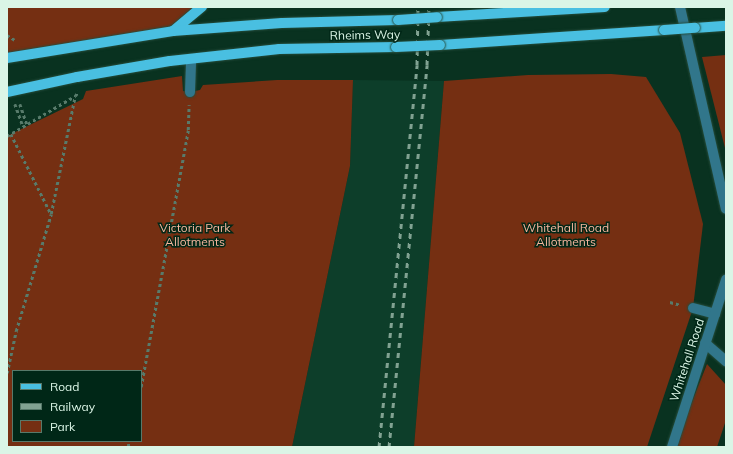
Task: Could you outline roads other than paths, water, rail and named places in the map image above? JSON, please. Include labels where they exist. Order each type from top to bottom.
[{"type":"main road","points":[[173,31],[202,7]]},
{"type":"main road","name":"Rheims Way","points":[[7,58],[173,31],[282,23],[398,20],[605,7]]},
{"type":"main road","name":"Rheims Way","points":[[7,92],[76,77],[191,59],[279,50],[440,45],[726,26]]},
{"type":"street","points":[[680,7],[726,209]]},
{"type":"street","points":[[190,92],[191,59]]},
{"type":"street","name":"Whitehall Road","points":[[672,447],[726,280]]},
{"type":"street","points":[[693,308],[715,314]]},
{"type":"street","points":[[705,343],[726,361]]},
{"type":"railway","points":[[379,447],[417,65],[418,7]]},
{"type":"railway","points":[[389,447],[427,65],[429,7]]},
{"type":"park label","name":"Victoria Park Allotments","points":[[195,235]]},
{"type":"park label","name":"Whitehall Road Allotments","points":[[566,235]]}]
